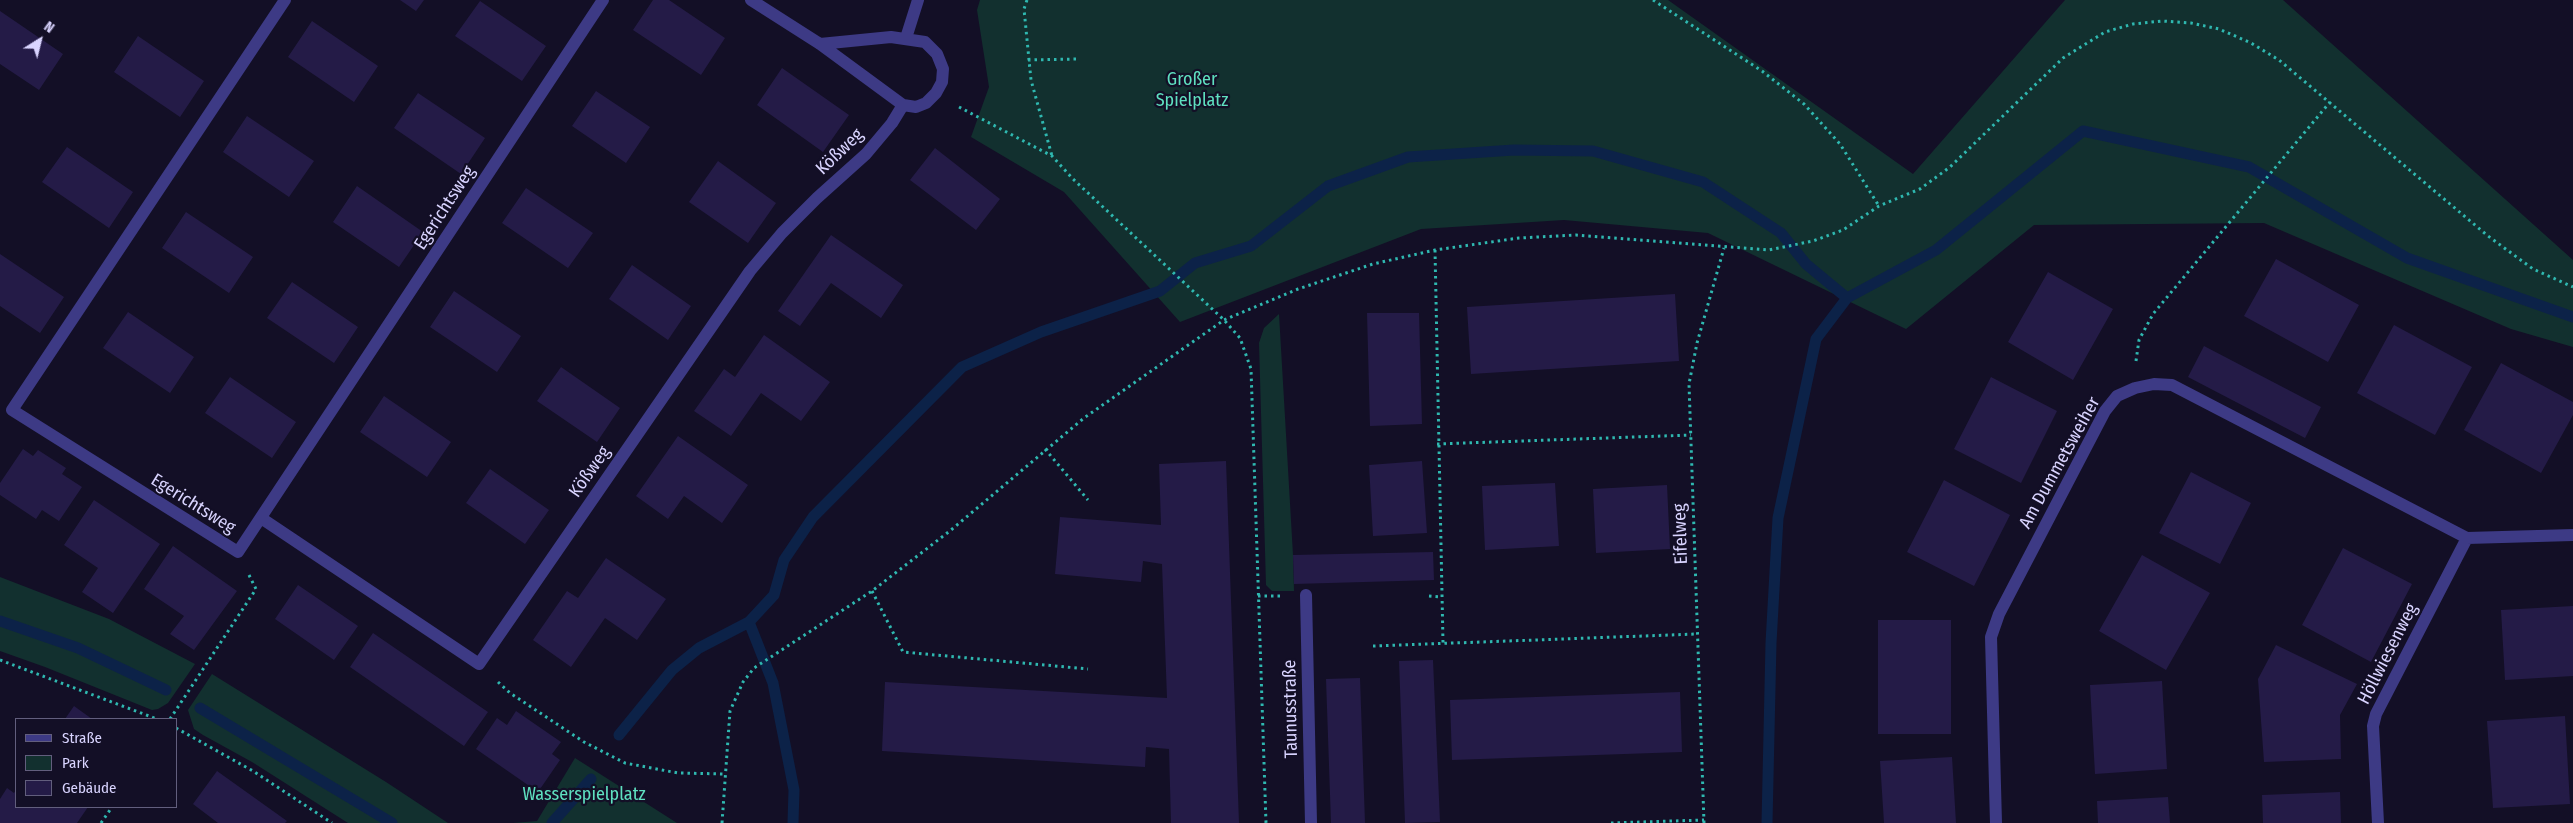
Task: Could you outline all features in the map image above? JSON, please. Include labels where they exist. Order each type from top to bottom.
[{"type":"street","name":"Egerichtsweg","points":[[285,0],[12,410],[238,552],[603,0]]},
{"type":"street","points":[[751,0],[820,44],[903,106],[916,107],[926,103],[936,93],[942,82],[943,69],[937,54],[924,42],[891,37],[820,44]]},
{"type":"street","points":[[906,38],[918,0]]},
{"type":"street","name":"Kößweg","points":[[479,664],[750,271],[782,233],[817,198],[866,154],[892,123],[903,106]]},
{"type":"street","name":"Am Dummetsweiher","points":[[1996,823],[1991,638],[2000,614],[2105,411],[2117,396],[2135,388],[2154,384],[2172,385],[2467,538],[2573,535]]},
{"type":"street","points":[[261,518],[479,664]]},
{"type":"street","name":"Höllwiesenweg","points":[[2378,823],[2373,726],[2376,714],[2467,538]]},
{"type":"street","name":"Taunusstraße","points":[[1306,595],[1311,823]]},
{"type":"path","points":[[1027,0],[1024,9],[1031,80],[1052,156]]},
{"type":"path","points":[[1653,0],[1762,71],[1804,104],[1840,144],[1879,206]]},
{"type":"path","points":[[722,823],[730,711],[743,682],[754,668],[872,591],[951,530],[1084,418],[1224,320],[1316,283],[1373,264],[1434,250],[1519,238],[1576,236],[1769,250],[1814,241],[1843,230],[1879,206],[1920,189],[1950,167],[2063,58],[2105,32],[2133,24],[2162,21],[2191,22],[2219,29],[2280,60],[2488,236],[2533,269],[2573,287]]},
{"type":"path","points":[[1028,60],[1076,59]]},
{"type":"path","points":[[936,93],[976,118],[1052,156],[1073,179],[1224,320],[1240,338],[1251,369],[1266,823]]},
{"type":"path","points":[[2135,388],[2139,340],[2153,314],[2330,102]]},
{"type":"path","name":"Eifelweg","points":[[1704,822],[1689,384],[1724,248]]},
{"type":"path","points":[[1434,250],[1443,643]]},
{"type":"path","points":[[1437,444],[1692,435]]},
{"type":"path","points":[[1045,449],[1088,500]]},
{"type":"path","points":[[171,718],[256,588],[238,552]]},
{"type":"path","points":[[872,591],[903,652],[1088,669]]},
{"type":"path","points":[[1429,596],[1442,597]]},
{"type":"path","points":[[1373,646],[1698,634]]},
{"type":"path","points":[[0,660],[154,718]]},
{"type":"path","points":[[479,664],[510,693],[584,742],[625,763],[678,773],[725,774]]},
{"type":"path","points":[[178,729],[253,771],[332,823]]},
{"type":"path","points":[[101,823],[111,808]]},
{"type":"path","points":[[1611,823],[1704,822]]},
{"type":"green space","name":"Großer Spielplatz","points":[[980,0],[1668,0],[1913,174],[2065,0],[2283,0],[2573,260],[2573,347],[2511,329],[2264,223],[2034,225],[1906,329],[1708,233],[1564,220],[1421,229],[1180,322],[1064,192],[971,137],[989,87],[977,10]]},
{"type":"green space","points":[[1279,314],[1294,591],[1272,591],[1266,585],[1259,343],[1264,328]]},
{"type":"green space","points":[[0,577],[109,619],[195,664],[168,703],[152,710],[0,651]]},
{"type":"green space","points":[[212,674],[386,782],[448,823],[348,823],[252,762],[203,735],[194,729],[188,710]]},
{"type":"green space","name":"Wasserspielplatz","points":[[575,758],[677,823],[513,823],[537,821]]},
{"type":"building","points":[[400,0],[424,0],[416,11]]},
{"type":"building","points":[[653,0],[669,0],[725,38],[701,75],[633,30]]},
{"type":"building","points":[[480,1],[546,46],[522,81],[455,36]]},
{"type":"building","points":[[0,11],[63,54],[39,90],[0,64]]},
{"type":"building","points":[[312,21],[378,66],[354,102],[288,57]]},
{"type":"building","points":[[138,36],[204,81],[180,117],[114,72]]},
{"type":"building","points":[[782,68],[849,115],[823,152],[757,105]]},
{"type":"building","points":[[596,91],[650,127],[626,163],[572,126]]},
{"type":"building","points":[[418,93],[485,138],[461,174],[394,128]]},
{"type":"building","points":[[247,116],[314,161],[289,197],[223,152]]},
{"type":"building","points":[[67,147],[133,192],[109,228],[42,182]]},
{"type":"building","points":[[935,148],[1000,199],[976,230],[910,180]]},
{"type":"building","points":[[718,161],[776,203],[748,243],[689,202]]},
{"type":"building","points":[[357,186],[423,232],[399,267],[333,222]]},
{"type":"building","points":[[526,188],[593,233],[568,268],[502,223]]},
{"type":"building","points":[[186,212],[253,257],[229,293],[162,248]]},
{"type":"building","points":[[831,235],[903,285],[881,318],[831,283],[800,326],[778,311]]},
{"type":"building","points":[[0,254],[64,297],[40,333],[0,306]]},
{"type":"building","points":[[2276,259],[2359,305],[2328,362],[2244,316]]},
{"type":"building","points":[[632,265],[691,306],[668,340],[609,299]]},
{"type":"building","points":[[2048,272],[2113,309],[2073,380],[2008,342]]},
{"type":"building","points":[[292,282],[358,327],[334,363],[267,318]]},
{"type":"building","points":[[454,291],[521,336],[497,372],[430,327]]},
{"type":"building","points":[[1675,294],[1679,361],[1471,374],[1467,307]]},
{"type":"building","points":[[128,312],[194,357],[170,393],[103,348]]},
{"type":"building","points":[[1367,313],[1419,313],[1422,424],[1370,426]]},
{"type":"building","points":[[2394,325],[2472,367],[2435,435],[2357,393]]},
{"type":"building","points":[[764,335],[830,382],[801,421],[761,393],[731,436],[694,411],[724,369],[735,377]]},
{"type":"building","points":[[2204,346],[2321,407],[2305,438],[2188,377]]},
{"type":"building","points":[[2501,363],[2573,402],[2573,415],[2541,473],[2464,430]]},
{"type":"building","points":[[561,367],[620,408],[597,442],[537,401]]},
{"type":"building","points":[[230,377],[296,422],[272,458],[205,413]]},
{"type":"building","points":[[1991,377],[2057,411],[2021,483],[1954,449]]},
{"type":"building","points":[[384,396],[451,442],[427,477],[360,432]]},
{"type":"building","points":[[678,436],[748,485],[722,523],[684,496],[668,519],[636,496]]},
{"type":"building","points":[[23,449],[33,456],[38,450],[66,468],[62,474],[82,487],[59,521],[42,510],[36,519],[0,495],[0,483]]},
{"type":"building","points":[[1226,461],[1239,823],[1171,823],[1169,749],[1146,747],[1145,767],[882,751],[885,682],[1167,698],[1162,564],[1143,561],[1141,582],[1055,574],[1060,517],[1161,525],[1159,464]]},
{"type":"building","points":[[1422,461],[1427,533],[1373,536],[1369,465]]},
{"type":"building","points":[[490,469],[549,510],[525,544],[466,503]]},
{"type":"building","points":[[2191,472],[2251,503],[2220,564],[2159,533]]},
{"type":"building","points":[[1944,480],[2010,515],[1974,586],[1907,552]]},
{"type":"building","points":[[1555,483],[1559,546],[1485,550],[1482,486]]},
{"type":"building","points":[[1667,485],[1670,549],[1596,553],[1593,489]]},
{"type":"building","points":[[94,500],[160,544],[113,613],[82,592],[98,568],[64,545]]},
{"type":"building","points":[[173,546],[237,591],[194,650],[170,634],[184,616],[144,589]]},
{"type":"building","points":[[2343,548],[2412,584],[2371,662],[2302,625]]},
{"type":"building","points":[[1433,552],[1434,580],[1294,584],[1293,555]]},
{"type":"building","points":[[2142,555],[2210,593],[2166,670],[2099,631]]},
{"type":"building","points":[[606,558],[666,599],[637,640],[605,618],[571,667],[533,640],[567,591],[578,598]]},
{"type":"building","points":[[298,585],[358,626],[334,660],[275,619]]},
{"type":"building","points":[[2573,606],[2573,676],[2505,680],[2501,610]]},
{"type":"building","points":[[1878,620],[1951,620],[1951,734],[1878,734]]},
{"type":"building","points":[[373,633],[488,712],[464,746],[350,667]]},
{"type":"building","points":[[2276,645],[2357,684],[2340,715],[2341,759],[2264,762],[2258,679]]},
{"type":"building","points":[[1433,660],[1440,822],[1405,823],[1399,661]]},
{"type":"building","points":[[1360,678],[1365,823],[1331,823],[1326,679]]},
{"type":"building","points":[[2162,681],[2167,769],[2095,774],[2090,685]]},
{"type":"building","points":[[1680,692],[1682,752],[1452,760],[1450,700]]},
{"type":"building","points":[[74,706],[91,718],[66,718]]},
{"type":"building","points":[[516,711],[561,742],[552,754],[560,760],[538,792],[476,749],[497,718],[507,725]]},
{"type":"building","points":[[2565,716],[2570,804],[2493,808],[2487,721]]},
{"type":"building","points":[[1952,757],[1956,823],[1884,823],[1880,761]]},
{"type":"building","points":[[217,771],[287,821],[285,823],[218,823],[193,804]]},
{"type":"building","points":[[7,788],[14,793],[15,792],[15,808],[87,808],[77,823],[0,823],[0,799]]},
{"type":"building","points":[[2340,792],[2341,823],[2263,823],[2262,795]]},
{"type":"building","points":[[2168,797],[2170,823],[2098,823],[2097,801]]},
{"type":"waterway","points":[[1767,823],[1771,643],[1778,518],[1816,339],[1847,298],[1936,250],[2083,131],[2249,167],[2407,258],[2573,317]]},
{"type":"waterway","points":[[619,735],[672,670],[699,648],[749,622],[774,595],[784,560],[813,517],[962,367],[1041,332],[1160,291],[1195,263],[1251,246],[1328,186],[1408,157],[1514,150],[1593,151],[1703,182],[1781,233],[1806,264],[1847,298]]},
{"type":"waterway","points":[[0,621],[78,648],[166,690]]},
{"type":"waterway","points":[[749,622],[773,683],[794,790],[793,823]]},
{"type":"waterway","points":[[200,708],[392,823]]},
{"type":"waterway","points":[[552,823],[591,779]]}]
